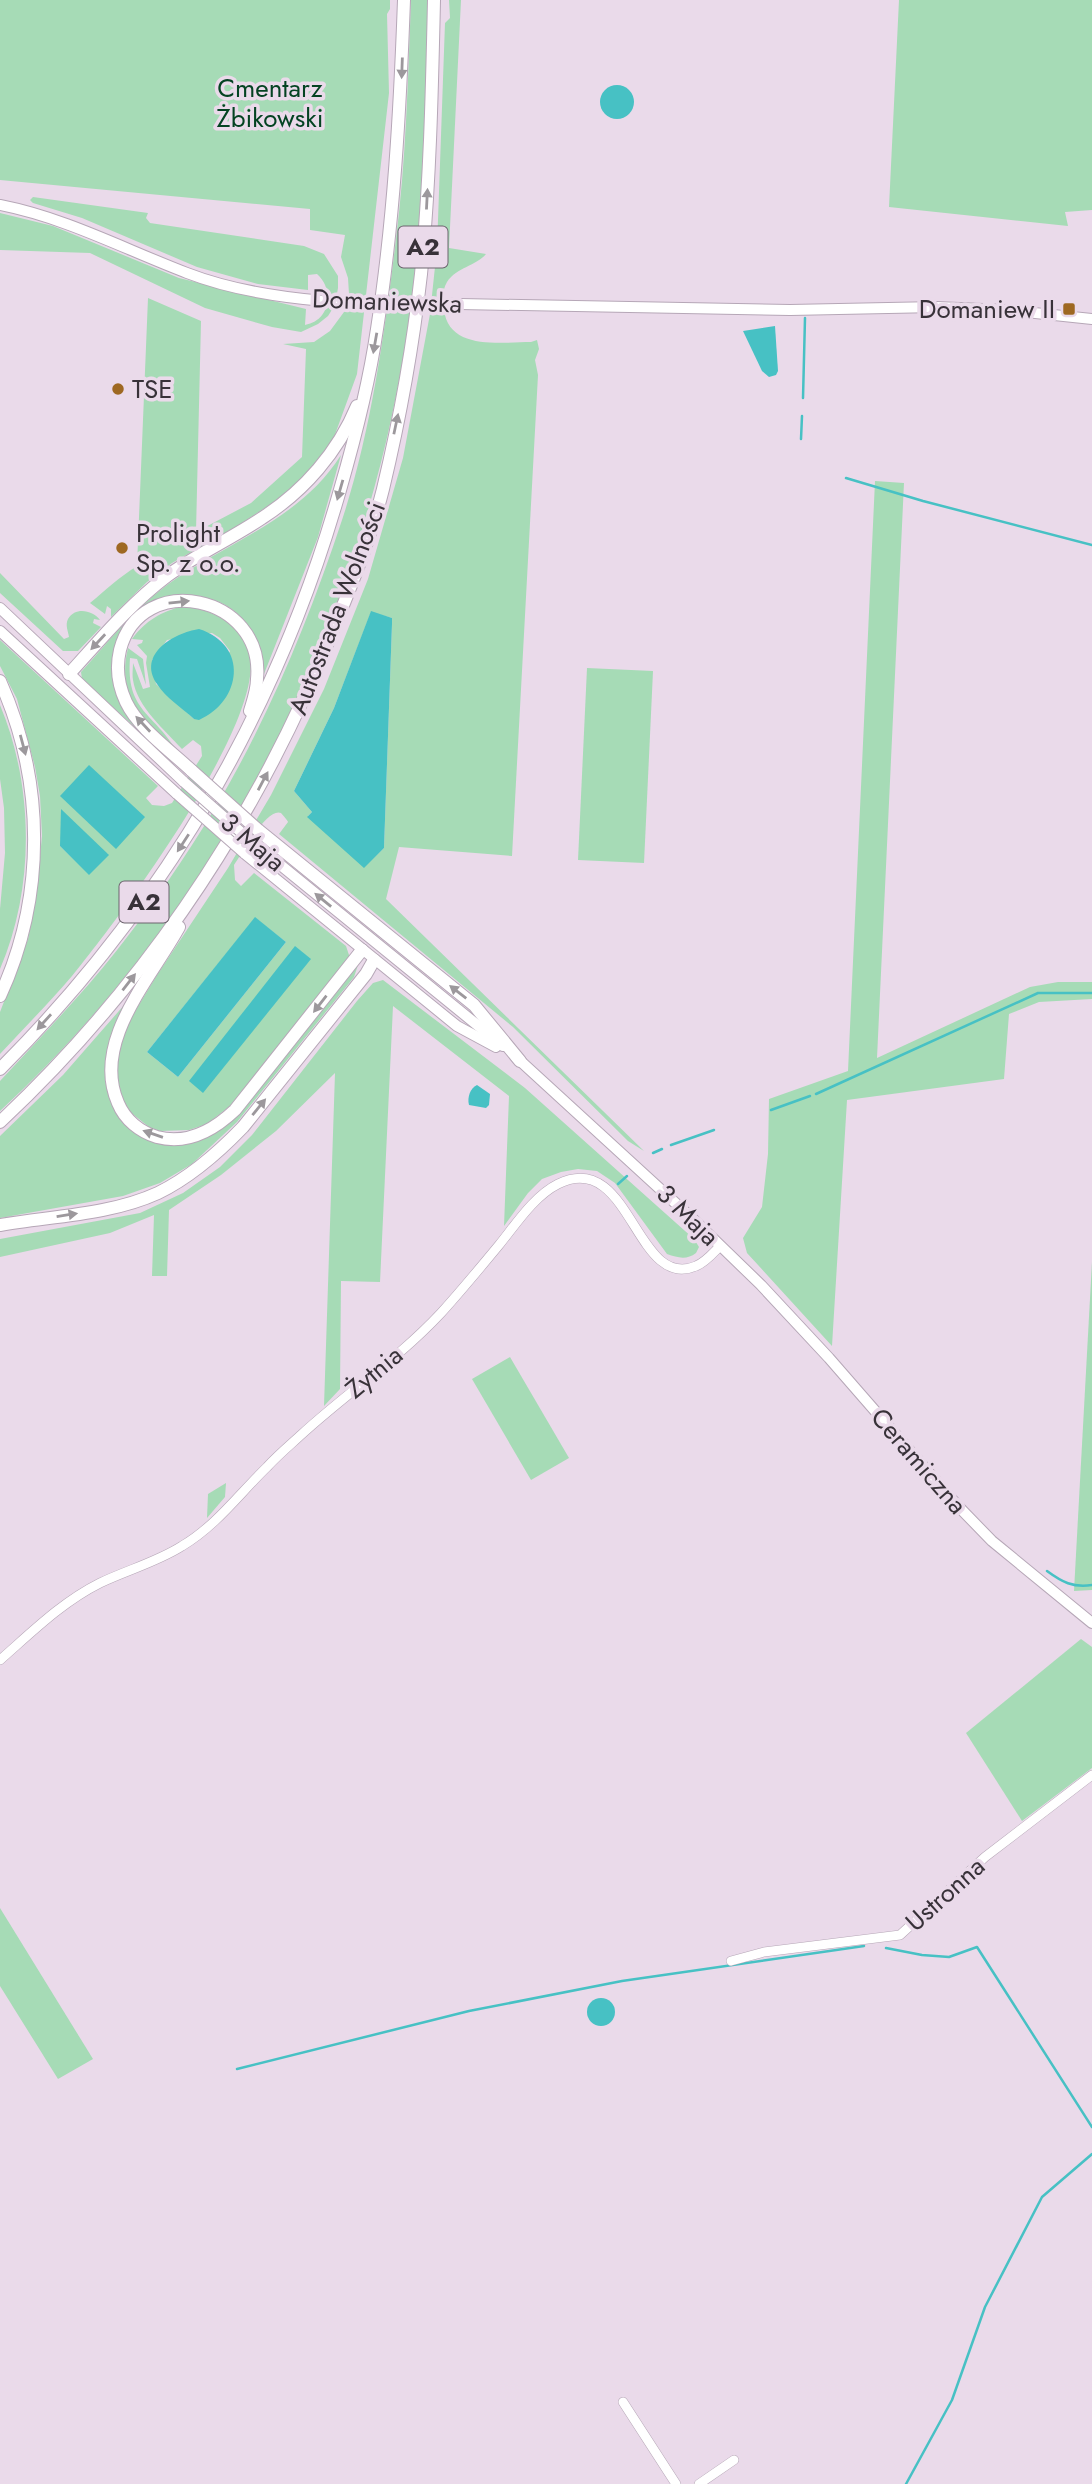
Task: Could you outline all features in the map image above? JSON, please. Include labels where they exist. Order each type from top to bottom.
[{"type":"highway","name":"Autostrada Wolności","points":[[0,1069],[87,974],[144,902],[186,840],[242,742],[286,645],[323,550],[351,453],[377,331],[391,220],[401,91],[404,0]]},
{"type":"highway","name":"Autostrada Wolności","points":[[0,1122],[56,1067],[109,1006],[203,882],[237,829],[313,681],[344,605],[382,491],[402,396],[421,274],[434,0]]},
{"type":"highway","points":[[69,674],[156,585],[289,500],[318,471],[336,446],[354,414],[369,376]]},
{"type":"highway","points":[[242,742],[257,680],[255,653],[245,630],[220,608],[197,601],[175,601],[150,610],[132,626],[123,641],[118,665],[120,687],[135,715],[255,836],[474,1005],[520,1061]]},
{"type":"highway","points":[[0,681],[12,710],[27,762],[34,818],[31,892],[25,925],[0,996]]},
{"type":"highway","points":[[203,882],[117,1033],[110,1065],[115,1096],[127,1117],[144,1132],[170,1139],[184,1139],[223,1122],[362,950]]},
{"type":"highway","points":[[0,1226],[125,1204],[158,1193],[192,1174],[225,1146],[251,1117],[366,974],[374,960]]},
{"type":"main road","name":"Domaniewska","points":[[0,205],[68,223],[188,274],[287,298],[324,301],[790,310],[937,307],[1006,310],[1092,319]]},
{"type":"main road","name":"3 Maja","points":[[0,608],[184,782],[255,836],[376,943],[520,1061],[761,1285]]},
{"type":"main road","name":"3 Maja","points":[[0,631],[244,853],[457,1026],[520,1061]]},
{"type":"main road","points":[[69,674],[73,699]]},
{"type":"main road","points":[[362,950],[376,943]]},
{"type":"main road","points":[[374,960],[376,943]]},
{"type":"main road","name":"Ceramiczna","points":[[761,1285],[833,1362],[965,1514],[1021,1566],[1092,1623]]},
{"type":"street","name":"Żytnia","points":[[0,1660],[53,1613],[76,1597],[100,1583],[183,1546],[225,1513],[267,1467],[310,1427],[425,1329],[481,1267],[522,1216],[559,1184],[587,1179],[603,1186],[618,1200],[648,1248],[668,1265],[694,1267],[720,1246]]},
{"type":"street","name":"Ustronna","points":[[731,1961],[764,1952],[900,1935],[985,1857],[1092,1774]]},
{"type":"street","points":[[623,2402],[676,2484]]},
{"type":"street","points":[[699,2484],[734,2460]]},
{"type":"green space","name":"Cmentarz Żbikowski","points":[[0,0],[390,0],[387,14],[389,93],[357,374],[333,440],[309,472],[283,496],[172,563],[147,582],[111,617],[111,609],[107,606],[105,614],[90,603],[137,566],[148,298],[201,321],[196,532],[251,503],[302,457],[306,349],[283,344],[314,342],[330,331],[344,312],[349,294],[348,278],[341,257],[345,235],[310,230],[310,209],[0,180]]},
{"type":"green space","points":[[411,0],[428,0],[421,205],[408,326],[387,436],[357,545],[318,651],[270,753],[214,852],[150,945],[79,1031],[0,1111],[0,1081],[116,951],[168,881],[216,807],[278,687],[312,604],[352,487],[369,417],[382,345],[402,179]]},
{"type":"green space","points":[[449,0],[461,0],[449,248],[486,254],[447,282],[444,309],[455,332],[465,338],[491,343],[537,340],[539,349],[535,360],[538,375],[512,856],[399,847],[386,899],[644,1151],[628,1141],[513,1027],[279,834],[288,822],[281,813],[269,817],[248,843],[234,865],[235,880],[241,886],[254,873],[346,946],[350,958],[230,1106],[207,1124],[189,1130],[160,1131],[149,1127],[130,1112],[119,1092],[115,1073],[116,1056],[126,1026],[228,868],[271,795],[324,689],[368,579],[403,458],[430,314],[437,248],[445,23],[450,18]],"holes":[[[371,612],[392,618],[392,624],[384,848],[364,867],[308,816],[312,812],[294,791],[334,708]],[[255,918],[286,942],[178,1077],[147,1052]]]},
{"type":"green space","points":[[899,0],[1092,0],[1092,210],[1065,212],[1068,226],[889,207]]},
{"type":"green space","points":[[33,197],[148,213],[146,218],[150,223],[304,246],[324,254],[338,276],[335,305],[328,316],[318,324],[301,332],[272,327],[205,308],[90,253],[0,250],[0,213],[53,226],[179,278],[306,309],[305,325],[320,318],[325,311],[328,296],[323,281],[317,274],[308,275],[308,290],[258,284],[197,267],[82,218],[33,203],[30,200]]},
{"type":"green space","points":[[341,455],[318,537],[264,674],[257,642],[241,617],[217,601],[181,596],[165,598],[151,606],[114,655],[112,675],[117,695],[138,730],[82,679],[81,672],[143,604],[190,570],[284,513],[305,497]]},
{"type":"green space","points":[[875,481],[904,483],[877,1058],[1030,987],[1058,982],[1092,982],[1092,999],[1039,1002],[1009,1014],[1004,1079],[847,1100],[832,1346],[747,1253],[743,1238],[762,1207],[768,1154],[769,1099],[848,1071]]},
{"type":"green space","points":[[0,573],[64,639],[69,637],[68,619],[75,612],[93,614],[100,620],[94,619],[93,623],[101,627],[78,651],[63,651],[0,593]]},
{"type":"green space","points":[[183,606],[205,611],[225,620],[234,627],[247,645],[250,656],[248,688],[234,728],[212,773],[152,869],[72,976],[0,1054],[0,1012],[28,939],[36,899],[42,836],[35,767],[17,699],[0,666],[0,640],[158,786],[146,798],[152,805],[164,806],[172,803],[202,756],[201,746],[193,740],[182,749],[146,709],[133,680],[133,663],[143,689],[150,687],[147,656],[137,645],[143,640],[132,639],[148,622]],"holes":[[[212,633],[220,638],[230,651],[194,719],[156,684],[152,660],[167,640]],[[60,846],[108,854],[108,855],[89,874]]]},
{"type":"green space","points":[[128,648],[143,659],[146,685],[137,659],[130,658],[132,689],[136,700],[175,748],[142,716],[129,693],[125,665]]},
{"type":"green space","points":[[587,668],[653,671],[644,863],[578,860]]},
{"type":"green space","points":[[0,705],[19,769],[26,837],[20,905],[0,969],[0,909],[5,853],[0,779]]},
{"type":"green space","points":[[358,965],[354,977],[237,1122],[192,1164],[160,1183],[123,1196],[0,1218],[0,1136],[63,1075],[132,996],[106,1055],[107,1090],[120,1113],[147,1138],[158,1143],[184,1145],[207,1137],[229,1122]]},
{"type":"green space","points":[[383,980],[525,1088],[694,1239],[699,1247],[696,1253],[682,1258],[667,1254],[615,1183],[597,1171],[578,1169],[542,1179],[504,1226],[509,1096],[393,1006],[380,1282],[341,1281],[340,1389],[324,1406],[335,1073],[276,1131],[221,1175],[169,1210],[167,1276],[152,1276],[154,1215],[110,1233],[0,1257],[0,1239],[140,1213],[183,1193],[220,1167],[252,1135],[357,1001],[373,983]]},
{"type":"green space","points":[[1092,1262],[1092,1590],[1074,1591]]},
{"type":"green space","points":[[510,1357],[569,1458],[531,1480],[472,1379]]},
{"type":"green space","points":[[226,1483],[225,1497],[207,1518],[208,1494]]},
{"type":"green space","points":[[1081,1639],[1092,1647],[1092,1768],[1022,1821],[966,1733]]},
{"type":"green space","points":[[0,1908],[93,2059],[58,2079],[0,1986]]},
{"type":"water","points":[[617,85],[629,90],[634,102],[629,114],[617,119],[605,114],[600,102],[605,90]]},
{"type":"water","points":[[775,326],[778,371],[776,375],[769,377],[762,371],[743,331]]},
{"type":"water","points":[[371,611],[392,618],[392,624],[384,848],[364,868],[307,817],[312,812],[294,791],[334,708]]},
{"type":"water","points":[[199,629],[215,637],[226,647],[234,673],[224,700],[199,720],[194,719],[160,689],[152,673],[152,663],[155,654],[169,640]]},
{"type":"water","points":[[89,765],[145,817],[116,849],[60,796]]},
{"type":"water","points":[[61,809],[109,855],[89,875],[60,846]]},
{"type":"water","points":[[255,917],[286,942],[178,1077],[147,1052]]},
{"type":"water","points":[[295,946],[311,959],[203,1093],[189,1081]]},
{"type":"water","points":[[477,1085],[490,1094],[486,1108],[469,1105],[470,1094]]},
{"type":"water","points":[[601,1998],[611,2002],[615,2012],[611,2022],[601,2026],[591,2022],[587,2012],[591,2002]]},
{"type":"waterway","points":[[803,398],[805,318]]},
{"type":"waterway","points":[[801,439],[802,416]]},
{"type":"waterway","points":[[846,478],[1092,545]]},
{"type":"waterway","points":[[816,1094],[1038,993],[1092,993]]},
{"type":"waterway","points":[[771,1110],[810,1096]]},
{"type":"waterway","points":[[671,1145],[714,1130]]},
{"type":"waterway","points":[[653,1153],[662,1149]]},
{"type":"waterway","points":[[618,1184],[627,1176]]},
{"type":"waterway","points":[[1047,1571],[1068,1583],[1092,1585]]},
{"type":"waterway","points":[[237,2069],[469,2011],[622,1981],[864,1946]]},
{"type":"waterway","points":[[886,1948],[949,1957],[977,1947],[1092,2127]]},
{"type":"waterway","points":[[906,2484],[952,2400],[985,2307],[1042,2197],[1092,2154]]},
{"type":"place","name":"Domaniew II","points":[[1069,309]]},
{"type":"place","name":"TSE","points":[[118,389]]},
{"type":"place","name":"Prolight Sp. z o.o.","points":[[122,548]]}]
